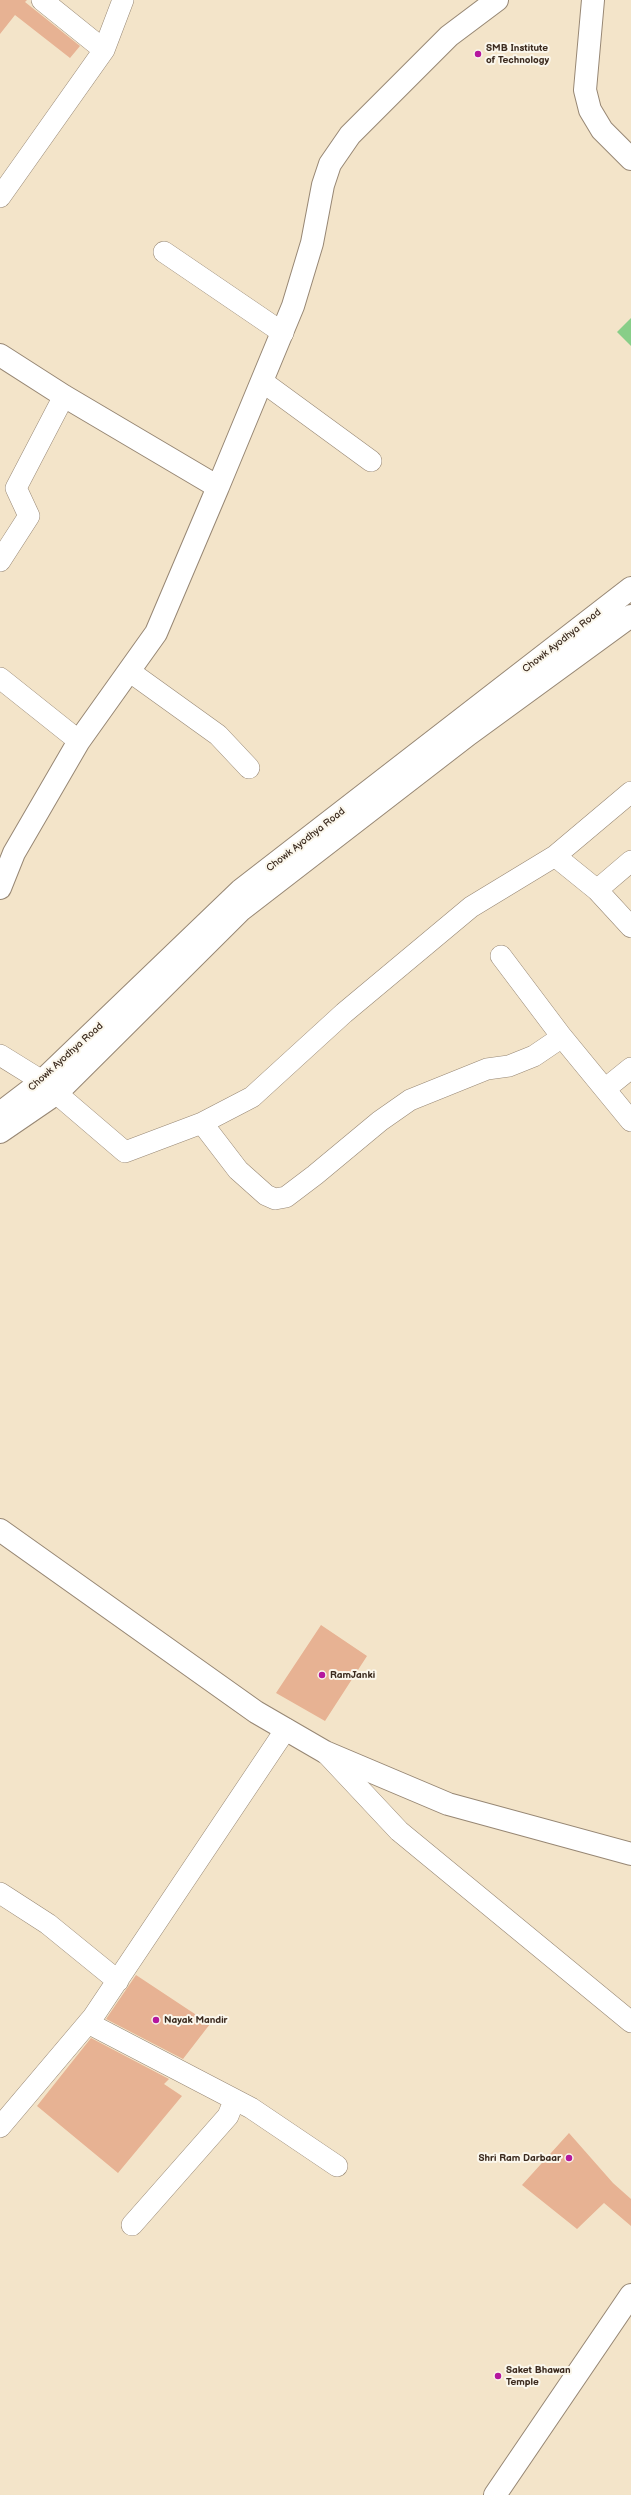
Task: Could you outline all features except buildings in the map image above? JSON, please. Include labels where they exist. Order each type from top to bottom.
[{"type":"main road","points":[[0,888],[14,853],[79,741],[156,633],[283,333],[293,306],[312,243],[323,185],[330,164],[350,136],[444,41],[497,0]]},
{"type":"main road","points":[[593,0],[584,90],[590,110],[602,130],[631,159]]},
{"type":"main road","points":[[0,355],[64,396],[218,487]]},
{"type":"main road","name":"Chowk Ayodhya Road","points":[[0,1113],[49,1087],[241,890],[631,588]]},
{"type":"main road","points":[[0,1132],[241,910],[469,734],[631,616]]},
{"type":"main road","points":[[0,1530],[256,1712],[325,1752],[448,1804],[631,1854]]},
{"type":"main road","points":[[495,2495],[631,2295]]},
{"type":"street","points":[[42,0],[104,50]]},
{"type":"street","points":[[0,197],[104,50],[123,0]]},
{"type":"street","points":[[164,252],[283,333]]},
{"type":"street","points":[[263,382],[371,461]]},
{"type":"street","points":[[0,561],[29,516],[16,488],[64,396]]},
{"type":"street","points":[[129,671],[218,736],[249,768]]},
{"type":"street","points":[[0,678],[79,741]]},
{"type":"street","points":[[0,1055],[49,1087],[125,1152],[202,1123],[252,1097],[344,1013],[471,908],[554,856],[631,792]]},
{"type":"street","points":[[554,856],[596,890],[631,927]]},
{"type":"street","points":[[596,890],[631,861]]},
{"type":"street","points":[[501,956],[562,1037],[631,1121]]},
{"type":"street","points":[[202,1123],[238,1170],[266,1195],[275,1199],[286,1197],[304,1184],[380,1121],[410,1100],[487,1069],[509,1066],[534,1056],[562,1037]]},
{"type":"street","points":[[605,1089],[631,1068]]},
{"type":"street","points":[[0,2127],[88,2023],[118,1981],[286,1729]]},
{"type":"street","points":[[325,1752],[400,1831],[631,2022]]},
{"type":"street","points":[[0,1893],[48,1924],[118,1981]]},
{"type":"street","points":[[88,2023],[234,2101],[251,2108],[337,2166]]},
{"type":"street","points":[[132,2225],[228,2116],[234,2101]]},
{"type":"green space","points":[[631,318],[631,346],[617,332]]},
{"type":"place","name":"SMB Institute of Technology","points":[[478,54]]},
{"type":"place","name":"RamJanki","points":[[322,1675]]},
{"type":"place","name":"Nayak Mandir","points":[[156,2020]]},
{"type":"place","name":"Shri Ram Darbaar","points":[[569,2158]]},
{"type":"place","name":"Saket Bhawan Temple","points":[[498,2376]]}]
